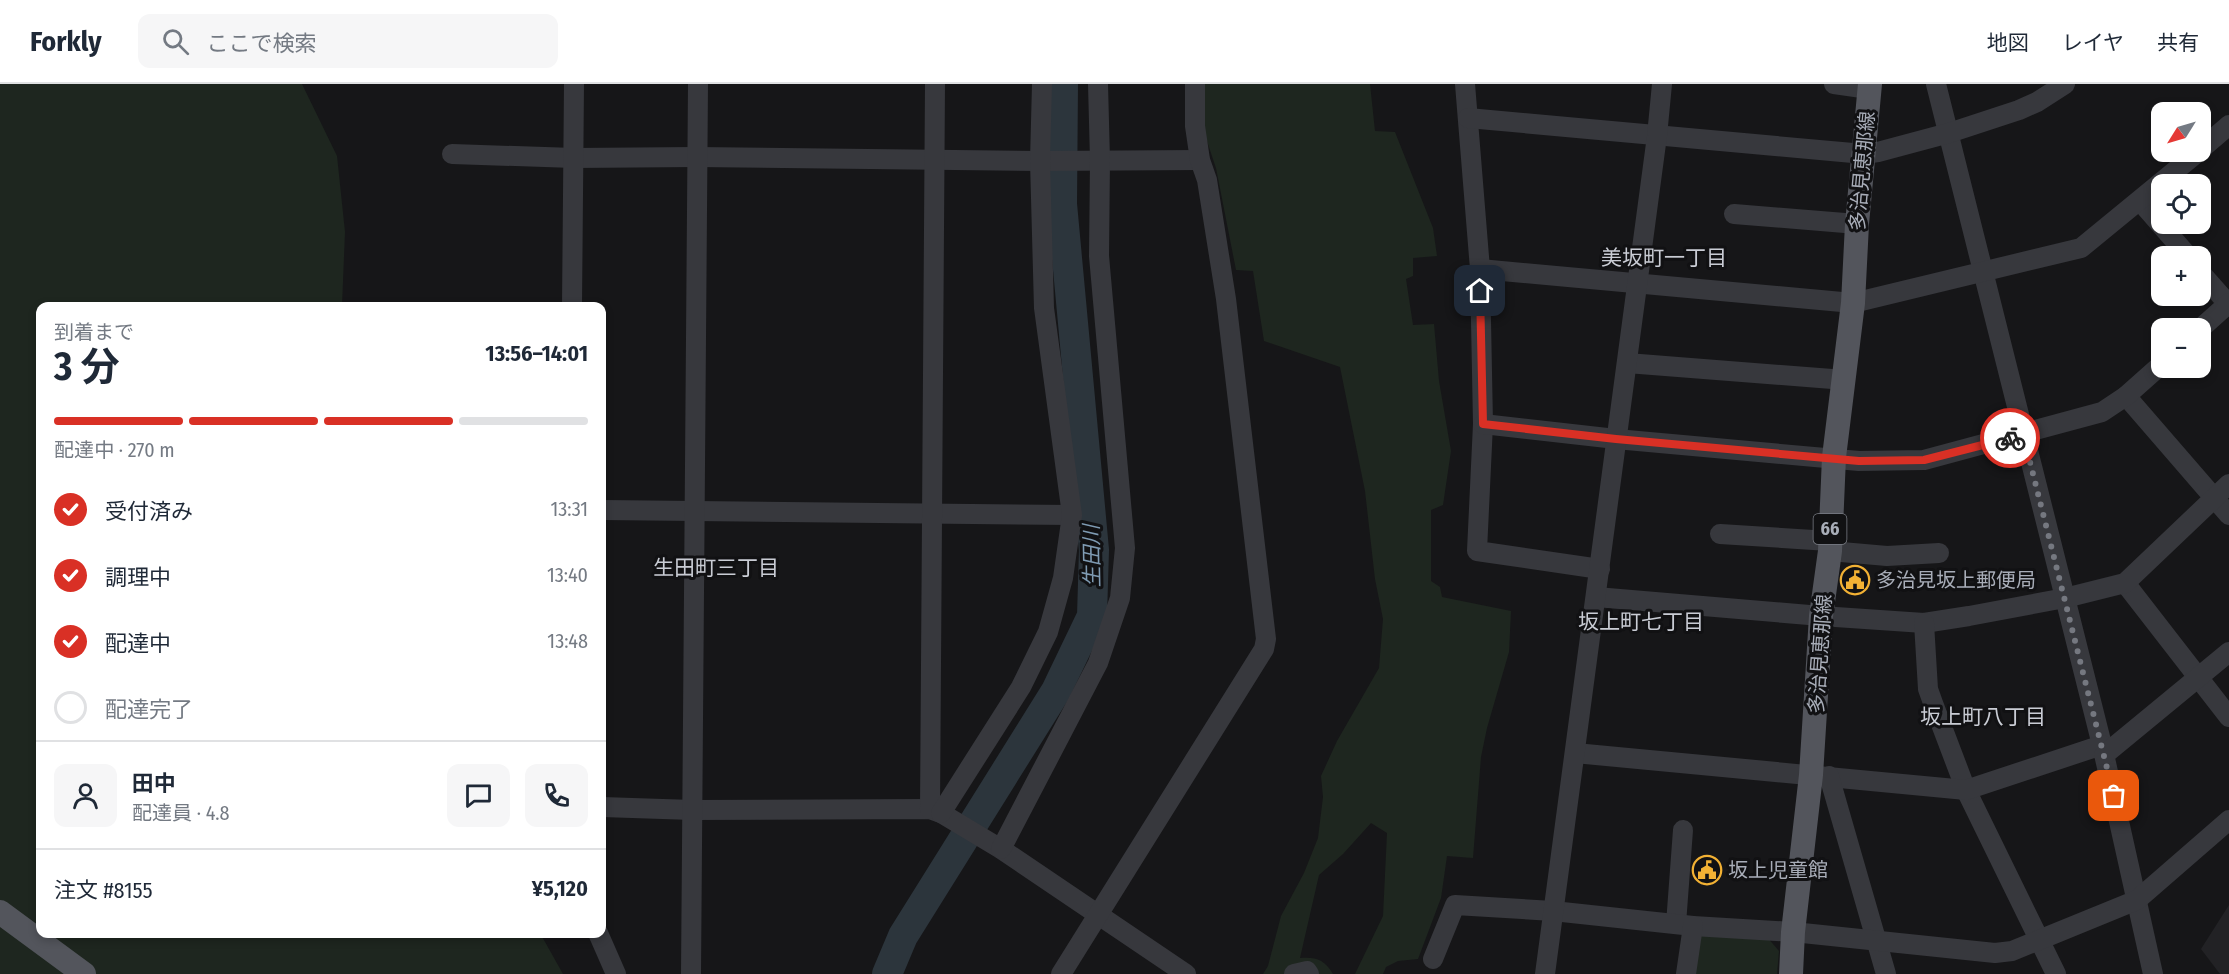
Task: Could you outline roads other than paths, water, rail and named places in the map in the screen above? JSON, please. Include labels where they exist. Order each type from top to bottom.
[{"type":"main road","name":"多治見恵那線","points":[[1791,974],[1793,932],[1820,775],[1821,616],[1830,546],[1834,458],[1853,303],[1857,224],[1869,86]]},
{"type":"main road","points":[[0,912],[84,974]]},
{"type":"street","points":[[572,302],[574,84]]},
{"type":"street","points":[[691,974],[698,84]]},
{"type":"street","points":[[935,84],[931,512],[935,811]]},
{"type":"street","points":[[935,811],[1021,687],[1048,632],[1063,578],[1072,515],[1044,308],[1040,161],[1042,84]]},
{"type":"street","points":[[1001,849],[1098,663],[1120,598],[1125,548],[1099,256],[1101,160],[1098,84]]},
{"type":"street","points":[[1061,974],[1264,649],[1266,639],[1226,299],[1207,180],[1200,160],[1195,84]]},
{"type":"street","points":[[1465,84],[1480,269],[1483,424],[1477,551],[1599,569]]},
{"type":"street","points":[[1545,974],[1636,284],[1658,136],[1662,84]]},
{"type":"street","points":[[1834,84],[1869,86]]},
{"type":"street","points":[[1936,84],[2103,750],[2153,974]]},
{"type":"street","points":[[1468,118],[1864,154],[1949,133],[2019,110],[2037,102],[2065,84]]},
{"type":"street","points":[[2211,141],[2229,125]]},
{"type":"street","points":[[452,154],[574,158],[1200,160]]},
{"type":"street","points":[[1480,269],[1853,303],[2081,248],[2187,162]]},
{"type":"street","points":[[2140,201],[2179,246]]},
{"type":"street","points":[[1734,214],[1857,224]]},
{"type":"street","points":[[2211,284],[2229,304],[2211,320]]},
{"type":"street","points":[[1627,363],[1845,380]]},
{"type":"street","points":[[1483,424],[1616,439],[1859,461],[1924,460],[2102,412],[2126,396],[2151,374]]},
{"type":"street","points":[[2126,396],[2229,515]]},
{"type":"street","points":[[1596,597],[1924,623],[2065,598],[2125,583],[2229,484]]},
{"type":"street","points":[[606,510],[1072,515]]},
{"type":"street","points":[[1720,534],[1830,546],[1887,556],[1939,554]]},
{"type":"street","points":[[2125,583],[2229,717]]},
{"type":"street","points":[[1924,623],[1928,689],[1966,790],[2056,974]]},
{"type":"street","points":[[1575,753],[1966,790],[2103,750],[2229,652]]},
{"type":"street","points":[[1820,775],[1886,974]]},
{"type":"street","points":[[606,807],[693,810],[935,811],[1001,849],[1186,974]]},
{"type":"street","points":[[1434,959],[1455,905],[1553,911],[1684,925],[1793,932],[1995,952],[2012,951],[2137,900],[2229,820]]},
{"type":"street","points":[[1683,830],[1686,974]]},
{"type":"street","points":[[600,938],[616,974]]},
{"type":"street","points":[[1294,974],[1307,971],[1309,974]]},
{"type":"waterway","name":"生田川","points":[[887,974],[903,936],[1056,691],[1092,616],[1094,550],[1062,204],[1063,84]]},
{"type":"place","name":"多治見坂上郵便局","points":[[1855,580]]},
{"type":"place","name":"坂上児童館","points":[[1707,870]]},
{"type":"district","name":"美坂町一丁目","points":[[1664,258]]},
{"type":"district","name":"生田町三丁目","points":[[716,568]]},
{"type":"district","name":"坂上町七丁目","points":[[1641,622]]},
{"type":"district","name":"坂上町八丁目","points":[[1983,717]]}]
